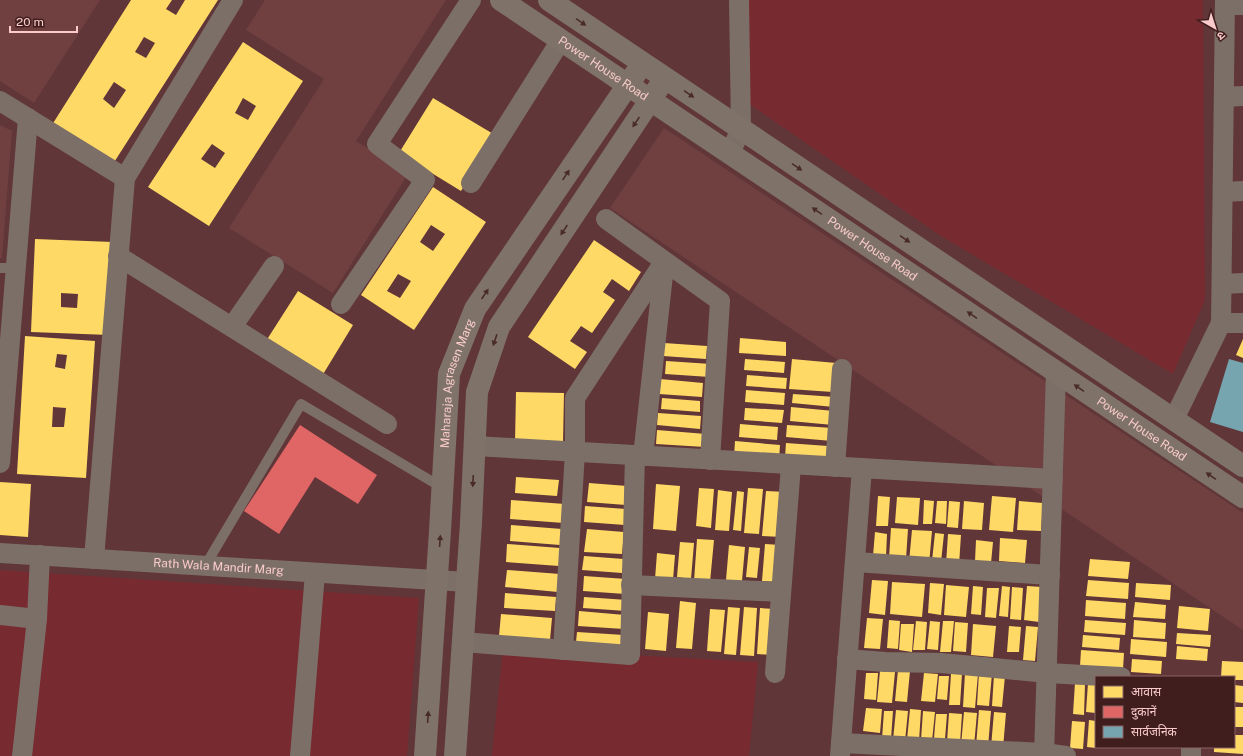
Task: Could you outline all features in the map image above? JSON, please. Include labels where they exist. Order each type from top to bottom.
[{"type":"street","points":[[94,559],[125,178],[233,0]]},
{"type":"street","points":[[341,304],[425,180],[377,144],[471,0]]},
{"type":"street","name":"Power House Road","points":[[502,0],[1243,497]]},
{"type":"street","points":[[549,0],[1243,466]]},
{"type":"street","points":[[730,153],[741,129],[739,0]]},
{"type":"street","points":[[1174,419],[1221,323],[1223,192],[1233,96],[1231,3]]},
{"type":"street","points":[[471,183],[561,40]]},
{"type":"street","name":"Maharaja Agrasen Marg","points":[[425,756],[449,374],[475,309],[643,63]]},
{"type":"street","name":"Maharaja Agrasen Marg","points":[[455,756],[467,582],[477,392],[499,327],[665,78]]},
{"type":"street","points":[[0,101],[125,178]]},
{"type":"street","points":[[0,463],[8,268],[28,118]]},
{"type":"street","points":[[1223,192],[1243,191]]},
{"type":"street","points":[[606,219],[720,301],[710,460]]},
{"type":"street","points":[[118,256],[387,424]]},
{"type":"street","points":[[563,650],[575,452],[575,398],[664,262]]},
{"type":"street","points":[[463,642],[630,655],[631,585],[639,456],[664,262]]},
{"type":"street","points":[[232,327],[274,266]]},
{"type":"street","points":[[1222,284],[1243,283]]},
{"type":"street","points":[[1221,323],[1243,323]]},
{"type":"street","points":[[835,467],[842,369]]},
{"type":"street","points":[[1044,755],[1056,372]]},
{"type":"street","points":[[475,446],[1053,479]]},
{"type":"street","points":[[776,673],[791,465]]},
{"type":"street","points":[[862,468],[841,749],[1066,756]]},
{"type":"street","name":"Rath Wala Mandir Marg","points":[[0,553],[467,582]]},
{"type":"street","points":[[22,756],[37,619],[40,555]]},
{"type":"street","points":[[855,562],[1050,575]]},
{"type":"street","points":[[300,756],[315,573]]},
{"type":"street","points":[[631,585],[781,592]]},
{"type":"street","points":[[0,615],[37,619]]},
{"type":"street","points":[[848,659],[885,662],[941,663],[1047,674],[1096,676]]},
{"type":"lane","points":[[205,566],[301,404],[443,488]]},
{"type":"shaded area","points":[[0,0],[100,0],[34,103],[0,81]]},
{"type":"shaded area","points":[[265,0],[446,0],[356,141],[408,174],[333,293],[229,228],[324,79],[246,30]]},
{"type":"shaded area","points":[[741,0],[1203,0],[1205,300],[1173,374],[941,236],[742,99]]},
{"type":"shaded area","points":[[0,125],[12,131],[2,258],[0,258]]},
{"type":"shaded area","points":[[664,128],[1243,513],[1243,630],[610,208]]},
{"type":"shaded area","points":[[0,570],[419,598],[407,756],[0,756]]},
{"type":"shaded area","points":[[504,638],[630,655],[758,662],[749,756],[492,756]]},
{"type":"building: आवास","points":[[131,0],[172,0],[166,9],[176,15],[185,0],[218,0],[111,167],[50,128]],"holes":[[[144,37],[155,43],[146,58],[135,52]],[[114,82],[126,90],[114,108],[103,99]]]},
{"type":"building: आवास","points":[[243,42],[303,81],[209,226],[148,187]],"holes":[[[243,98],[256,106],[248,120],[235,113]],[[212,144],[225,153],[215,168],[201,159]]]},
{"type":"building: आवास","points":[[433,98],[495,135],[461,191],[399,153]]},
{"type":"building: आवास","points":[[433,187],[486,222],[414,330],[361,295]],"holes":[[[431,225],[445,234],[433,251],[420,242]],[[398,274],[411,281],[400,298],[387,291]]]},
{"type":"building: आवास","points":[[35,239],[113,242],[109,335],[31,332]],"holes":[[[61,293],[78,294],[77,308],[61,307]]]},
{"type":"building: आवास","points":[[594,240],[641,272],[629,291],[612,279],[603,292],[615,300],[592,333],[581,326],[570,341],[587,352],[575,369],[528,337]]},
{"type":"building: आवास","points":[[298,291],[353,325],[322,376],[266,341]]},
{"type":"building: आवास","points":[[25,336],[95,341],[86,478],[17,474]],"holes":[[[57,354],[67,355],[65,369],[55,367]],[[53,407],[66,408],[64,427],[52,427]]]},
{"type":"building: आवास","points":[[740,338],[786,342],[786,356],[739,353]]},
{"type":"building: आवास","points":[[1243,339],[1243,358],[1236,355]]},
{"type":"building: आवास","points":[[664,343],[707,346],[706,359],[663,356]]},
{"type":"building: आवास","points":[[745,359],[785,362],[784,373],[744,370]]},
{"type":"building: आवास","points":[[792,359],[836,363],[833,392],[789,389]]},
{"type":"building: आवास","points":[[666,361],[711,364],[710,377],[665,374]]},
{"type":"building: आवास","points":[[747,375],[787,378],[786,389],[746,386]]},
{"type":"building: आवास","points":[[660,379],[703,383],[702,397],[659,394]]},
{"type":"building: आवास","points":[[746,390],[785,393],[784,405],[745,402]]},
{"type":"building: आवास","points":[[516,392],[564,393],[563,443],[515,442]]},
{"type":"building: आवास","points":[[793,394],[835,397],[834,407],[792,403]]},
{"type":"building: आवास","points":[[662,398],[700,401],[700,412],[661,409]]},
{"type":"building: आवास","points":[[791,407],[834,411],[833,425],[790,421]]},
{"type":"building: आवास","points":[[745,408],[784,410],[782,423],[744,420]]},
{"type":"building: आवास","points":[[658,413],[701,416],[700,429],[657,425]]},
{"type":"building: आवास","points":[[740,424],[778,427],[777,440],[739,437]]},
{"type":"building: आवास","points":[[787,425],[833,428],[832,441],[786,437]]},
{"type":"building: आवास","points":[[657,430],[706,434],[705,447],[656,444]]},
{"type":"building: आवास","points":[[735,441],[780,445],[779,460],[734,456]]},
{"type":"building: आवास","points":[[786,443],[828,446],[826,460],[785,457]]},
{"type":"building: आवास","points":[[516,477],[559,480],[557,496],[515,493]]},
{"type":"building: आवास","points":[[0,482],[31,484],[28,537],[0,535]]},
{"type":"building: आवास","points":[[589,483],[627,486],[626,505],[587,502]]},
{"type":"building: आवास","points":[[656,484],[680,486],[676,531],[653,529]]},
{"type":"building: आवास","points":[[699,488],[714,489],[711,528],[696,526]]},
{"type":"building: आवास","points":[[748,488],[763,489],[759,534],[744,533]]},
{"type":"building: आवास","points":[[718,490],[732,492],[729,531],[715,530]]},
{"type":"building: आवास","points":[[737,491],[744,492],[741,531],[733,530]]},
{"type":"building: आवास","points":[[766,491],[786,492],[782,537],[762,536]]},
{"type":"building: आवास","points":[[878,496],[890,497],[888,526],[876,526]]},
{"type":"building: आवास","points":[[992,496],[1016,498],[1013,532],[989,530]]},
{"type":"building: आवास","points":[[897,497],[920,498],[918,525],[895,523]]},
{"type":"building: आवास","points":[[511,500],[565,504],[564,523],[510,519]]},
{"type":"building: आवास","points":[[924,500],[934,501],[932,524],[923,524]]},
{"type":"building: आवास","points":[[937,501],[947,501],[946,524],[935,523]]},
{"type":"building: आवास","points":[[949,501],[960,502],[958,528],[947,527]]},
{"type":"building: आवास","points":[[964,501],[984,503],[982,530],[962,529]]},
{"type":"building: आवास","points":[[1019,501],[1043,503],[1041,531],[1017,530]]},
{"type":"building: आवास","points":[[585,506],[626,509],[625,525],[584,522]]},
{"type":"building: आवास","points":[[511,525],[562,529],[560,545],[510,541]]},
{"type":"building: आवास","points":[[891,528],[908,529],[906,559],[889,558]]},
{"type":"building: आवास","points":[[587,529],[624,532],[622,554],[584,552]]},
{"type":"building: आवास","points":[[912,530],[932,531],[929,564],[909,562]]},
{"type":"building: आवास","points":[[875,532],[887,534],[886,557],[873,556]]},
{"type":"building: आवास","points":[[935,533],[944,534],[941,562],[932,561]]},
{"type":"building: आवास","points":[[948,534],[961,535],[959,565],[946,564]]},
{"type":"building: आवास","points":[[1000,538],[1027,540],[1025,563],[999,561]]},
{"type":"building: आवास","points":[[697,539],[714,540],[710,582],[694,581]]},
{"type":"building: आवास","points":[[976,540],[993,542],[991,563],[975,561]]},
{"type":"building: आवास","points":[[680,542],[694,543],[691,579],[677,577]]},
{"type":"building: आवास","points":[[507,544],[560,548],[559,566],[506,562]]},
{"type":"building: आवास","points":[[765,544],[781,545],[778,582],[762,581]]},
{"type":"building: आवास","points":[[729,545],[745,547],[742,581],[726,580]]},
{"type":"building: आवास","points":[[749,547],[760,548],[757,578],[746,577]]},
{"type":"building: आवास","points":[[657,553],[675,555],[673,580],[655,579]]},
{"type":"building: आवास","points":[[584,556],[624,559],[622,573],[582,570]]},
{"type":"building: आवास","points":[[1090,559],[1130,562],[1128,579],[1088,576]]},
{"type":"building: आवास","points":[[507,570],[560,574],[558,592],[505,587]]},
{"type":"building: आवास","points":[[584,576],[626,579],[625,594],[583,591]]},
{"type":"building: आवास","points":[[872,580],[888,581],[885,615],[869,613]]},
{"type":"building: आवास","points":[[1088,580],[1129,583],[1128,599],[1086,596]]},
{"type":"building: आवास","points":[[892,582],[925,584],[922,617],[890,614]]},
{"type":"building: आवास","points":[[930,583],[944,584],[941,615],[928,613]]},
{"type":"building: आवास","points":[[1136,583],[1171,585],[1170,600],[1135,597]]},
{"type":"building: आवास","points":[[946,585],[969,587],[966,617],[944,615]]},
{"type":"building: आवास","points":[[973,586],[983,587],[981,615],[971,614]]},
{"type":"building: आवास","points":[[1002,586],[1010,587],[1008,617],[999,616]]},
{"type":"building: आवास","points":[[1027,586],[1042,587],[1039,622],[1024,620]]},
{"type":"building: आवास","points":[[1012,587],[1023,588],[1021,620],[1010,619]]},
{"type":"building: आवास","points":[[987,588],[999,588],[996,618],[985,617]]},
{"type":"building: आवास","points":[[505,593],[556,597],[555,611],[504,608]]},
{"type":"building: आवास","points":[[584,597],[627,600],[626,611],[583,608]]},
{"type":"building: आवास","points":[[1086,600],[1126,603],[1125,619],[1085,616]]},
{"type":"building: आवास","points":[[680,601],[696,603],[692,649],[676,648]]},
{"type":"building: आवास","points":[[1135,602],[1166,605],[1165,619],[1133,617]]},
{"type":"building: आवास","points":[[1179,606],[1210,609],[1208,631],[1177,628]]},
{"type":"building: आवास","points":[[728,607],[740,608],[736,655],[724,654]]},
{"type":"building: आवास","points":[[744,607],[757,608],[754,656],[740,655]]},
{"type":"building: आवास","points":[[760,608],[774,609],[771,655],[757,654]]},
{"type":"building: आवास","points":[[710,609],[725,610],[721,652],[707,651]]},
{"type":"building: आवास","points":[[579,611],[625,615],[624,629],[578,626]]},
{"type":"building: आवास","points":[[648,612],[669,614],[666,651],[645,649]]},
{"type":"building: आवास","points":[[501,614],[552,618],[550,640],[499,636]]},
{"type":"building: आवास","points":[[867,618],[883,619],[880,649],[864,648]]},
{"type":"building: आवास","points":[[889,620],[900,621],[898,649],[887,648]]},
{"type":"building: आवास","points":[[1085,620],[1126,623],[1125,635],[1084,632]]},
{"type":"building: आवास","points":[[1134,620],[1166,623],[1165,639],[1133,637]]},
{"type":"building: आवास","points":[[916,621],[927,622],[925,650],[913,650]]},
{"type":"building: आवास","points":[[930,621],[940,622],[938,650],[927,649]]},
{"type":"building: आवास","points":[[943,621],[954,621],[951,652],[940,652]]},
{"type":"building: आवास","points":[[955,622],[968,623],[966,652],[953,651]]},
{"type":"building: आवास","points":[[901,624],[914,624],[912,652],[899,650]]},
{"type":"building: आवास","points":[[973,624],[996,626],[993,657],[971,655]]},
{"type":"building: आवास","points":[[1009,626],[1021,627],[1019,652],[1007,652]]},
{"type":"building: आवास","points":[[1026,626],[1038,627],[1035,661],[1023,660]]},
{"type":"building: आवास","points":[[577,632],[624,635],[623,646],[576,642]]},
{"type":"building: आवास","points":[[1177,633],[1211,635],[1210,647],[1176,644]]},
{"type":"building: आवास","points":[[1083,635],[1120,638],[1119,650],[1082,647]]},
{"type":"building: आवास","points":[[1131,639],[1167,642],[1166,657],[1130,654]]},
{"type":"building: आवास","points":[[1177,646],[1208,649],[1207,661],[1176,659]]},
{"type":"building: आवास","points":[[1081,650],[1124,653],[1123,669],[1080,666]]},
{"type":"building: आवास","points":[[1132,659],[1162,661],[1161,674],[1131,672]]},
{"type":"building: आवास","points":[[1222,661],[1243,662],[1243,680],[1235,680],[1235,676],[1221,676]]},
{"type":"building: आवास","points":[[898,670],[910,671],[907,702],[895,701]]},
{"type":"building: आवास","points":[[880,671],[895,672],[892,703],[877,702]]},
{"type":"building: आवास","points":[[866,673],[878,673],[876,700],[864,699]]},
{"type":"building: आवास","points":[[924,673],[938,674],[935,702],[921,701]]},
{"type":"building: आवास","points":[[965,673],[978,674],[975,708],[963,707]]},
{"type":"building: आवास","points":[[979,673],[992,674],[989,706],[977,705]]},
{"type":"building: आवास","points":[[951,674],[962,674],[960,705],[949,705]]},
{"type":"building: आवास","points":[[994,675],[1005,676],[1002,707],[992,706]]},
{"type":"building: आवास","points":[[939,676],[949,676],[947,700],[937,699]]},
{"type":"building: आवास","points":[[1075,683],[1085,684],[1084,715],[1073,714]]},
{"type":"building: आवास","points":[[1088,683],[1095,684],[1095,713],[1086,712]]},
{"type":"building: आवास","points":[[1235,685],[1243,686],[1243,703],[1235,702]]},
{"type":"building: आवास","points":[[1235,707],[1243,707],[1243,727],[1235,727]]},
{"type":"building: आवास","points":[[866,708],[882,709],[880,733],[863,731]]},
{"type":"building: आवास","points":[[910,709],[921,710],[919,741],[907,740]]},
{"type":"building: आवास","points":[[896,710],[908,711],[905,741],[893,740]]},
{"type":"building: आवास","points":[[979,710],[991,711],[988,747],[976,746]]},
{"type":"building: आवास","points":[[884,711],[893,711],[891,739],[882,739]]},
{"type":"building: आवास","points":[[923,711],[935,712],[932,741],[921,740]]},
{"type":"building: आवास","points":[[964,712],[977,713],[974,746],[961,745]]},
{"type":"building: आवास","points":[[994,712],[1006,713],[1003,748],[991,747]]},
{"type":"building: आवास","points":[[949,713],[962,714],[960,743],[947,742]]},
{"type":"building: आवास","points":[[936,714],[947,714],[945,739],[934,738]]},
{"type":"building: आवास","points":[[1089,720],[1095,721],[1095,748],[1087,747]]},
{"type":"building: आवास","points":[[1072,721],[1085,722],[1083,749],[1070,748]]},
{"type":"building: आवास","points":[[1235,735],[1243,735],[1243,754],[1214,752],[1214,748],[1235,748]]},
{"type":"building: दुकानें","points":[[300,425],[377,475],[358,504],[315,477],[279,534],[244,511]]},
{"type":"building: सार्वजनिक","points":[[1229,359],[1243,363],[1243,432],[1210,422]]}]
